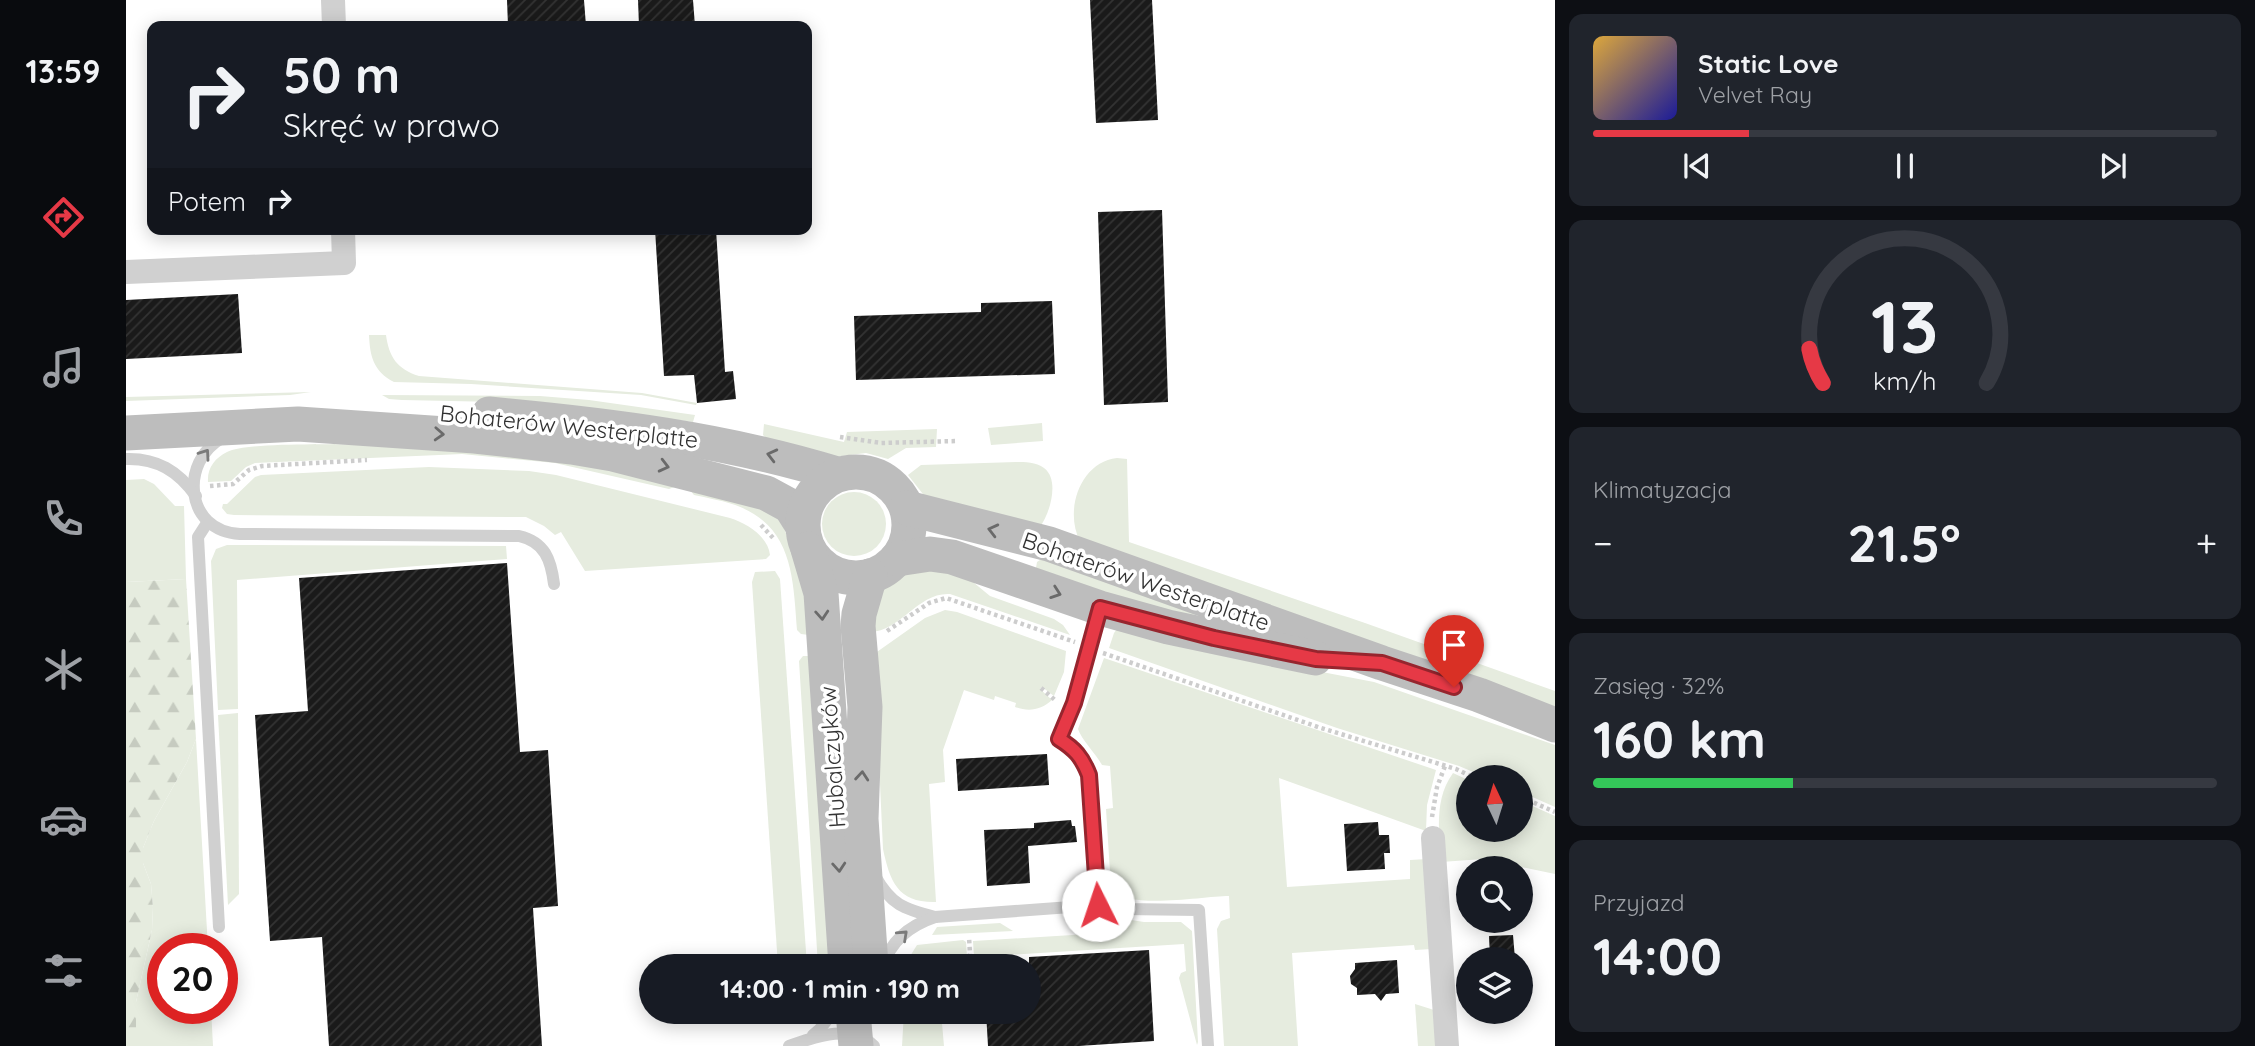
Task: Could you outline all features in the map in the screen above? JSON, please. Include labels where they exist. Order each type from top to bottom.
[{"type":"main road","name":"Bohaterów Westerplatte","points":[[298,424],[357,413],[411,410],[467,412],[635,429],[696,439],[787,458],[838,474]]},
{"type":"main road","name":"Bohaterów Westerplatte","points":[[126,433],[298,424],[475,436],[613,454],[766,493],[790,506],[796,540]]},
{"type":"main road","points":[[866,472],[880,477],[901,495],[907,509],[908,535],[883,568],[855,578],[834,573],[816,561],[796,540],[804,512],[816,489],[838,474],[866,472]]},
{"type":"main road","name":"Bohaterów Westerplatte","points":[[907,509],[1049,544],[1479,695],[1555,725]]},
{"type":"main road","name":"Hubalczyków","points":[[796,540],[821,593],[851,954]]},
{"type":"main road","name":"Bohaterów Westerplatte","points":[[883,568],[930,554],[952,557],[1100,608],[1214,638],[1316,659],[1382,663]]},
{"type":"main road","name":"Hubalczyków","points":[[853,954],[863,854],[861,785],[865,707],[858,626],[859,614],[883,568]]},
{"type":"street","points":[[333,0],[334,21]]},
{"type":"street","points":[[126,272],[344,263],[342,235]]},
{"type":"street","points":[[1433,838],[1447,1046]]},
{"type":"lane","points":[[240,427],[214,442],[203,454],[196,468],[196,496],[200,514],[207,523],[221,531],[240,534],[519,536],[532,540],[543,548],[549,558],[554,584]]},
{"type":"lane","points":[[126,459],[143,459],[162,465],[174,472],[196,496]]},
{"type":"lane","points":[[207,523],[198,537],[219,927]]},
{"type":"lane","points":[[1098,905],[1089,775],[1084,760],[1059,739],[1074,703],[1100,608]]},
{"type":"lane","points":[[863,854],[885,891],[897,904],[935,917]]},
{"type":"lane","points":[[888,954],[905,932],[920,922],[935,917],[1098,905],[1125,909],[1199,910],[1208,1046]]},
{"type":"lane","points":[[803,1041],[820,1029],[860,1030]]},
{"type":"lane","points":[[789,1046],[831,1033],[860,1030]]},
{"type":"path","points":[[840,437],[881,443],[957,442]]},
{"type":"path","points":[[207,486],[233,484],[249,470],[262,466],[378,459]]},
{"type":"path","points":[[754,520],[765,528],[796,540]]},
{"type":"path","points":[[881,633],[929,603],[946,598],[1070,640]]},
{"type":"path","points":[[1106,654],[1321,728],[1456,770]]},
{"type":"path","points":[[1041,688],[1055,700]]},
{"type":"path","points":[[1433,838],[1433,805],[1445,766]]},
{"type":"path","points":[[1533,802],[1555,812]]},
{"type":"path","points":[[970,937],[970,954]]},
{"type":"green space","points":[[369,335],[386,335],[395,361],[405,370],[419,376],[642,393],[697,403],[696,405],[641,395],[394,382],[377,368],[370,350]]},
{"type":"green space","points":[[311,392],[290,395],[126,401],[126,397]]},
{"type":"green space","points":[[382,395],[540,396],[695,415],[693,422],[549,403],[402,400],[389,399]]},
{"type":"green space","points":[[1042,423],[1043,441],[991,445],[988,428]]},
{"type":"green space","points":[[764,424],[844,442],[847,432],[937,429],[936,447],[906,448],[888,459],[866,453],[834,457],[770,442],[763,435]]},
{"type":"green space","points":[[270,445],[417,446],[576,462],[677,486],[669,489],[555,463],[462,454],[255,463],[246,467],[231,481],[208,482],[210,468],[215,460],[237,449]]},
{"type":"green space","points":[[1127,459],[1129,542],[1555,691],[1555,713],[1080,541],[1074,516],[1079,490],[1093,468],[1104,461]]},
{"type":"green space","points":[[1016,462],[1041,466],[1052,480],[1050,505],[1040,527],[926,498],[908,475],[921,465]]},
{"type":"green space","points":[[429,467],[529,471],[556,475],[730,518],[743,523],[761,536],[770,555],[766,559],[585,571],[561,532],[555,535],[526,517],[234,515],[227,514],[222,508],[223,504],[227,504],[255,477],[261,475]]},
{"type":"green space","points":[[144,479],[154,484],[175,506],[184,506],[186,579],[126,582],[126,480]]},
{"type":"green space","points":[[690,490],[773,512],[784,528],[802,570],[809,635],[801,634],[797,630],[791,572],[778,539],[767,525],[752,513],[727,503],[694,495]]},
{"type":"green space","points":[[854,492],[872,498],[880,506],[886,524],[880,542],[872,550],[854,556],[836,550],[828,542],[822,524],[828,506],[836,498]]},
{"type":"green space","points":[[227,545],[506,546],[507,559],[237,580],[238,709],[218,710],[211,561],[216,549]]},
{"type":"green space","points":[[1043,558],[1224,618],[1157,612],[1036,568],[1037,562]]},
{"type":"green space","points":[[935,566],[973,582],[990,596],[1054,619],[1063,625],[1070,635],[950,594],[928,599],[891,625],[870,632],[884,585],[901,574]]},
{"type":"green space","points":[[775,571],[780,579],[806,954],[777,954],[752,582],[755,572]]},
{"type":"green space","points":[[186,579],[196,739],[143,848],[143,863],[151,884],[153,907],[152,930],[151,933],[147,933],[147,952],[136,1002],[136,1046],[126,1046],[126,582]]},
{"type":"green space","points":[[945,610],[1066,651],[1064,672],[1054,696],[1042,687],[1040,689],[1052,700],[1039,708],[1020,709],[1015,707],[1016,703],[995,696],[994,700],[964,690],[943,750],[945,782],[929,784],[936,902],[913,899],[898,888],[889,871],[883,849],[874,654],[925,618]]},
{"type":"green space","points":[[1117,629],[1212,651],[1374,682],[1555,745],[1555,807],[1533,797],[1533,765],[1456,765],[1337,728],[1109,648]]},
{"type":"green space","points":[[803,656],[810,656],[831,954],[817,954],[799,661]]},
{"type":"green space","points":[[1104,658],[1436,770],[1427,805],[1426,831],[1279,778],[1287,887],[1410,879],[1410,860],[1427,859],[1432,949],[1415,950],[1414,945],[1292,953],[1298,1046],[1224,1046],[1217,929],[1221,921],[1230,918],[1229,896],[1148,901],[1119,895],[1111,888],[1106,809],[1113,808],[1110,766],[1102,765],[1078,729]]},
{"type":"green space","points":[[238,713],[239,894],[228,905],[218,715]]},
{"type":"green space","points":[[196,739],[207,933],[151,933],[151,884],[143,863],[143,848],[154,821],[187,762]]},
{"type":"green space","points":[[1453,773],[1456,774],[1456,842],[1533,842],[1533,806],[1555,816],[1555,874],[1533,869],[1533,856],[1456,856],[1456,861],[1441,862],[1440,805]]},
{"type":"green space","points":[[1112,917],[1144,922],[1181,922],[1192,931],[1197,1045],[1179,978],[1181,973],[1186,971],[1184,944],[1022,954],[974,954],[973,941],[1121,932],[1121,925],[1107,926]]},
{"type":"green space","points":[[1000,923],[1013,931],[932,935],[937,927]]},
{"type":"green space","points":[[963,940],[966,942],[967,954],[911,954],[917,945]]},
{"type":"green space","points":[[147,952],[147,1024],[212,1024],[213,1046],[136,1046],[136,1002]]},
{"type":"green space","points":[[1415,1004],[1434,1010],[1439,1046],[1418,1046]]},
{"type":"green space","points":[[903,1024],[942,1024],[944,1046],[902,1046]]},
{"type":"building","points":[[507,0],[584,0],[586,21],[508,21]]},
{"type":"building","points":[[638,0],[693,0],[695,21],[639,21]]},
{"type":"building","points":[[1090,0],[1152,0],[1158,120],[1096,123]]},
{"type":"building","points":[[1162,210],[1168,402],[1104,405],[1098,212]]},
{"type":"building","points":[[655,235],[716,235],[725,372],[733,371],[736,399],[697,403],[694,375],[664,376]]},
{"type":"building","points":[[238,294],[242,353],[126,359],[126,300]]},
{"type":"building","points":[[1052,301],[1055,374],[856,380],[854,316],[981,312],[981,303]]},
{"type":"building","points":[[507,563],[520,752],[548,750],[558,906],[533,908],[542,1046],[329,1046],[322,937],[270,941],[255,715],[308,711],[299,578]]},
{"type":"building","points":[[1047,754],[1049,785],[958,791],[956,759]]},
{"type":"building","points":[[1071,820],[1072,826],[1075,826],[1077,842],[1028,846],[1030,883],[987,886],[984,830],[1034,828],[1034,823]]},
{"type":"building","points":[[1378,822],[1379,835],[1389,835],[1390,853],[1384,853],[1385,869],[1347,871],[1344,824]]},
{"type":"building","points":[[1513,935],[1514,947],[1489,947],[1489,936]]},
{"type":"building","points":[[1149,950],[1154,1041],[1079,1046],[988,1046],[987,1024],[1041,1024],[1041,956]]},
{"type":"building","points":[[1397,960],[1399,993],[1386,994],[1381,1001],[1375,994],[1357,995],[1357,988],[1351,984],[1350,976],[1355,969],[1355,963]]},
{"type":"route","points":[[1098,905],[1089,775],[1084,760],[1059,739],[1074,703],[1100,608],[1214,638],[1316,659],[1382,663],[1454,687]]}]
